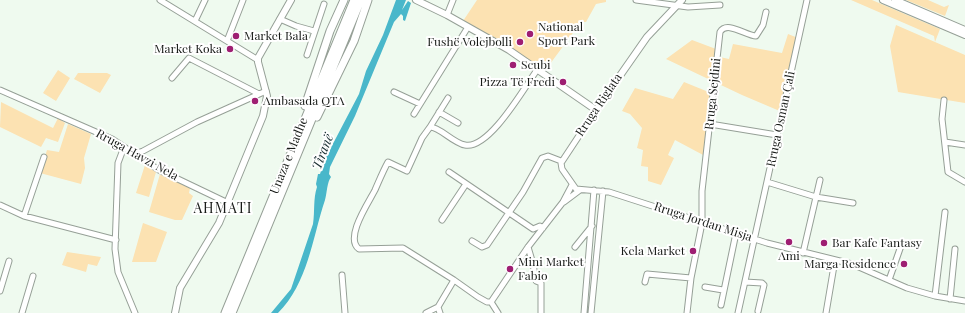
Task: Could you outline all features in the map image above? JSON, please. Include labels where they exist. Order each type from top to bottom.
[{"type":"highway","points":[[275,199],[278,176],[305,105],[330,31],[344,0]]},
{"type":"highway","name":"Unaza e Madhe","points":[[232,313],[275,199],[354,5],[361,0]]},
{"type":"highway","points":[[275,199],[354,41],[368,0]]},
{"type":"highway","name":"Unaza e Madhe","points":[[225,313],[275,199]]},
{"type":"main road","points":[[175,313],[182,284],[214,235],[263,116],[268,101],[258,60],[291,0]]},
{"type":"main road","name":"Rruga Riglata","points":[[596,110],[647,37],[682,0]]},
{"type":"main road","points":[[883,0],[965,35]]},
{"type":"main road","points":[[895,0],[965,30]]},
{"type":"main road","points":[[418,1],[447,15],[504,47],[596,110]]},
{"type":"street","points":[[160,0],[258,60]]},
{"type":"street","points":[[195,21],[205,0]]},
{"type":"street","points":[[227,41],[243,0]]},
{"type":"street","points":[[447,15],[453,0]]},
{"type":"street","points":[[636,0],[696,7],[720,5]]},
{"type":"street","name":"Rruga Osman Çali","points":[[738,313],[807,0]]},
{"type":"street","points":[[307,55],[324,4]]},
{"type":"street","name":"Rruga Sejdini","points":[[687,313],[691,278],[702,222],[702,191],[720,32],[723,28],[728,27],[756,36],[763,25],[766,12]]},
{"type":"street","points":[[280,19],[296,26],[314,31]]},
{"type":"street","points":[[414,114],[468,27]]},
{"type":"street","points":[[172,78],[189,58],[259,94]]},
{"type":"street","points":[[430,127],[434,127],[452,140],[465,145],[472,145],[482,141],[493,132],[537,70]]},
{"type":"street","name":"Rruga Havzi Nela","points":[[0,91],[98,133],[124,147],[159,170],[228,203]]},
{"type":"street","points":[[134,154],[143,151],[197,122],[266,92]]},
{"type":"street","points":[[394,92],[420,104]]},
{"type":"street","points":[[448,98],[422,138],[407,171],[388,162],[359,220],[354,240],[356,246],[362,249],[403,248],[478,297],[487,302],[491,302],[498,313]]},
{"type":"street","points":[[944,100],[942,119],[947,170],[950,175],[965,182]]},
{"type":"street","name":"Rruga Riglata","points":[[561,161],[596,110]]},
{"type":"street","points":[[439,112],[458,123]]},
{"type":"street","points":[[710,124],[778,136]]},
{"type":"street","points":[[945,142],[965,145]]},
{"type":"street","points":[[124,147],[118,163],[116,240],[117,266],[135,313]]},
{"type":"street","points":[[472,241],[480,247],[486,246],[523,192],[542,158],[548,156],[561,161],[561,165],[572,185],[580,190],[603,191],[591,313]]},
{"type":"street","points":[[24,216],[44,157]]},
{"type":"street","points":[[449,172],[533,229],[540,226],[543,228]]},
{"type":"street","points":[[803,253],[820,180]]},
{"type":"street","points":[[767,182],[816,197],[853,203]]},
{"type":"street","points":[[442,220],[466,184]]},
{"type":"street","points":[[491,302],[528,248],[563,202],[572,185]]},
{"type":"street","points":[[563,202],[580,190]]},
{"type":"street","points":[[584,313],[594,190]]},
{"type":"street","name":"Rruga Jordan Misja","points":[[603,191],[754,239],[856,266],[907,288],[935,296],[965,301]]},
{"type":"street","points":[[0,205],[24,216],[116,240]]},
{"type":"street","points":[[935,296],[946,212]]},
{"type":"street","points":[[575,247],[592,226]]},
{"type":"street","points":[[721,305],[736,233]]},
{"type":"street","points":[[889,280],[902,243]]},
{"type":"street","points":[[528,248],[536,281],[541,283],[541,313]]},
{"type":"street","points":[[950,299],[955,249]]},
{"type":"street","points":[[826,313],[835,260]]},
{"type":"street","points":[[0,291],[9,261]]},
{"type":"street","points":[[645,282],[647,274],[691,278]]},
{"type":"street","points":[[342,275],[344,313]]},
{"type":"street","points":[[22,313],[33,276]]},
{"type":"street","points":[[426,313],[438,307],[454,280]]},
{"type":"street","points":[[745,282],[764,285],[758,311]]},
{"type":"street","points":[[705,287],[723,290]]},
{"type":"street","points":[[438,307],[440,313]]},
{"type":"shaded area","name":"National Sport Park","points":[[477,0],[606,0],[606,2],[596,4],[586,22],[581,22],[550,64],[547,62],[543,69],[500,41],[463,21]]},
{"type":"shaded area","points":[[851,0],[872,0],[940,29],[935,42],[934,36]]},
{"type":"shaded area","points":[[906,0],[928,0],[944,7],[949,5],[945,16]]},
{"type":"shaded area","points":[[896,25],[965,55],[965,103],[898,92],[890,46]]},
{"type":"shaded area","points":[[788,34],[798,38],[782,112],[666,59],[692,40],[716,49],[715,56],[729,59],[733,44],[782,53]]},
{"type":"shaded area","points":[[58,70],[70,78],[56,101],[43,93]]},
{"type":"shaded area","points":[[78,73],[107,73],[111,75],[100,93],[74,79]]},
{"type":"shaded area","points":[[684,82],[711,93],[705,156],[675,140],[668,155],[674,158],[661,185],[648,181],[648,167],[641,166],[643,150],[637,148],[642,128],[630,114],[622,111],[635,88],[673,99]]},
{"type":"shaded area","points":[[1,102],[53,128],[58,118],[65,123],[58,142],[46,138],[41,147],[0,127]]},
{"type":"shaded area","points":[[68,124],[91,134],[84,158],[85,168],[81,184],[40,173],[47,150],[59,152]]},
{"type":"shaded area","points":[[145,165],[156,172],[149,197],[136,193]]},
{"type":"shaded area","points":[[160,174],[190,188],[189,193],[193,196],[182,220],[175,220],[149,212]]},
{"type":"shaded area","points":[[143,223],[167,232],[156,262],[132,262]]},
{"type":"shaded area","points":[[67,252],[101,257],[97,266],[88,264],[86,272],[62,265]]},
{"type":"water","points":[[396,0],[406,0],[402,10],[408,1],[411,3],[405,21],[403,20],[403,16],[401,14],[394,22],[355,116],[330,167],[329,174],[331,177],[303,274],[288,301],[278,313],[271,313],[291,289],[313,224],[318,174],[320,174],[325,159],[359,94],[366,71],[383,35]]},
{"type":"place","name":"National Sport Park","points":[[530,34]]},
{"type":"place","name":"Market Bala","points":[[236,36]]},
{"type":"place","name":"Fushë Volejbolli","points":[[520,42]]},
{"type":"place","name":"Market Koka","points":[[230,49]]},
{"type":"place","name":"Scubi","points":[[513,65]]},
{"type":"place","name":"Pizza Të Fredi","points":[[563,82]]},
{"type":"place","name":"Ambasada QTA","points":[[255,101]]},
{"type":"place","name":"Ami","points":[[789,242]]},
{"type":"place","name":"Bar Kafe Fantasy","points":[[824,243]]},
{"type":"place","name":"Kela Market","points":[[693,251]]},
{"type":"place","name":"Marga Residence","points":[[904,264]]},
{"type":"place","name":"Mini Market Fabio","points":[[510,269]]},
{"type":"district","name":"AHMATI","points":[[223,209]]},
{"type":"water label","name":"Tiranë","points":[[323,152]]}]
